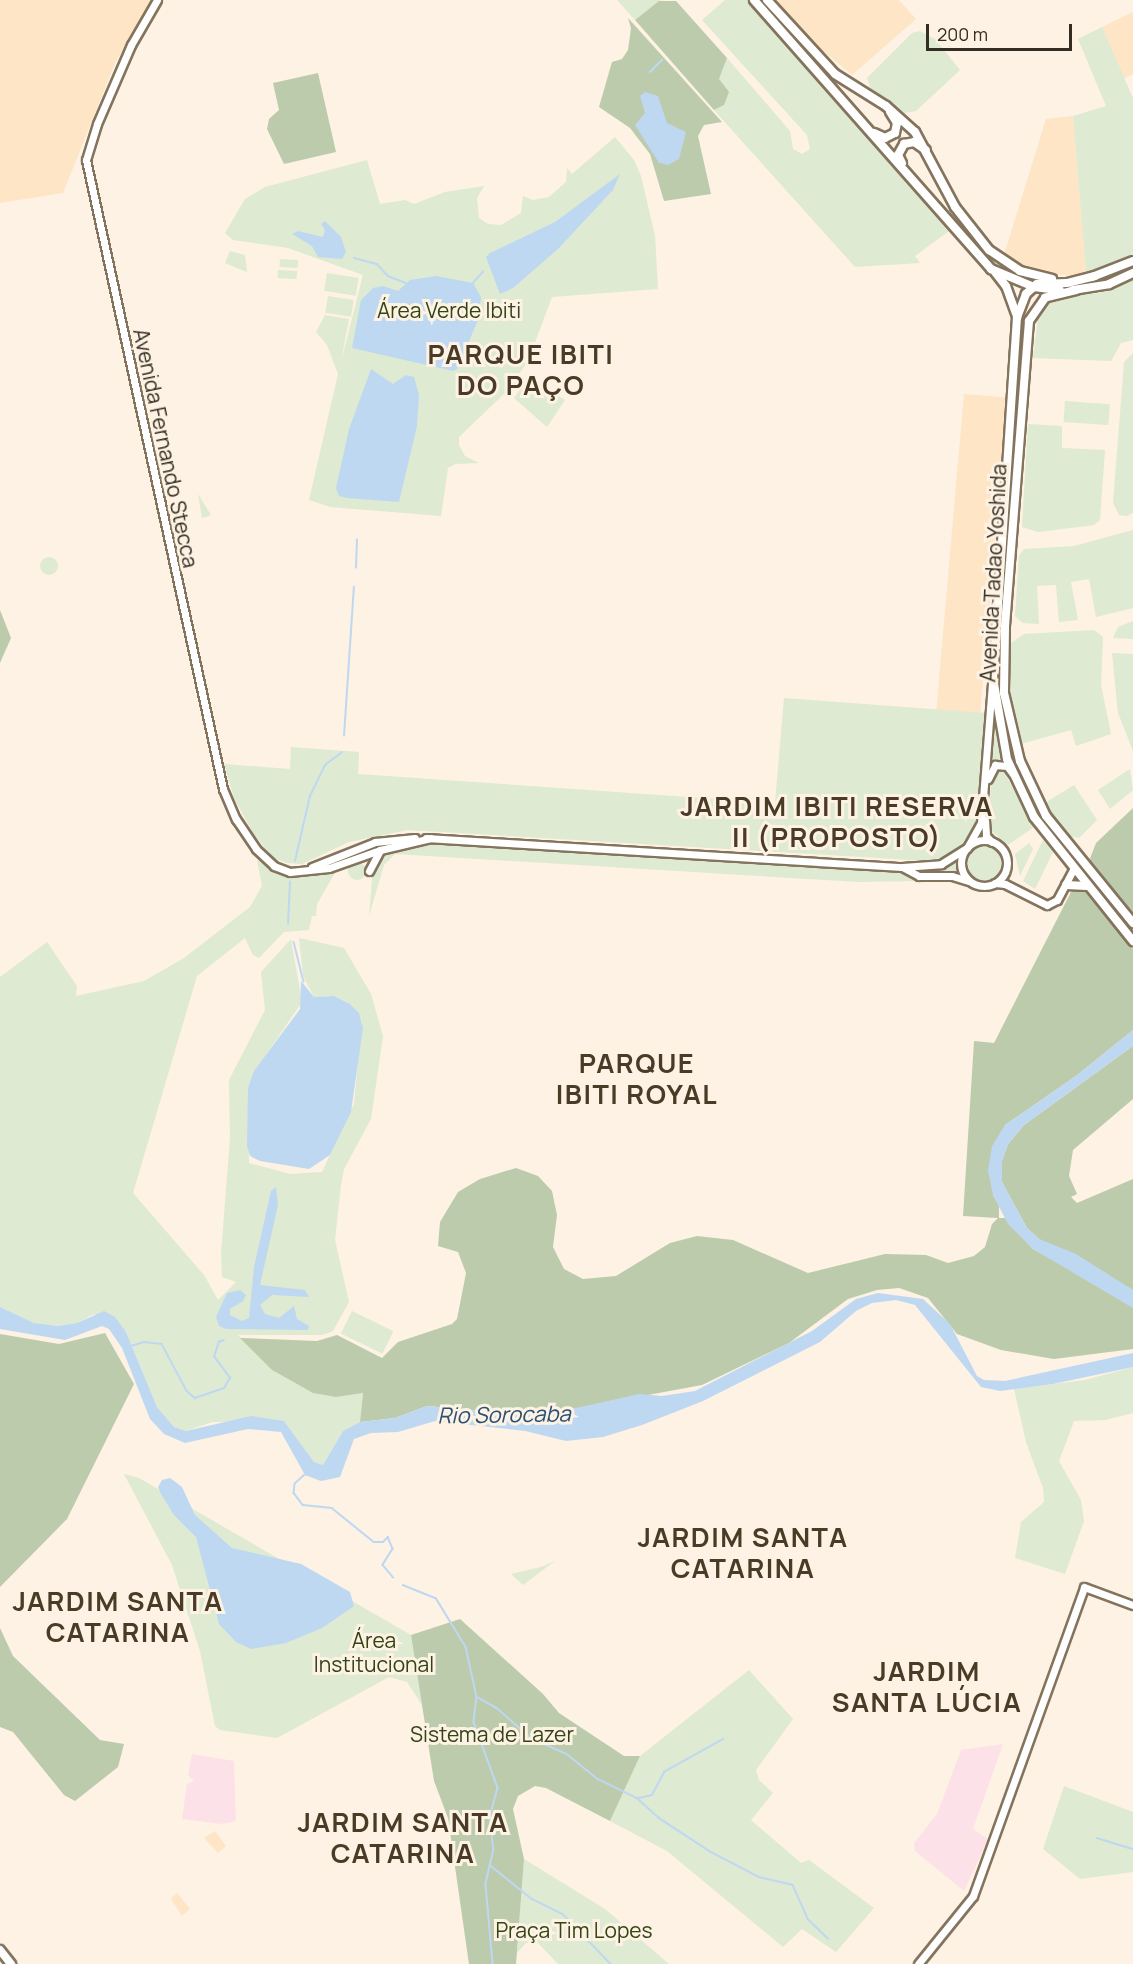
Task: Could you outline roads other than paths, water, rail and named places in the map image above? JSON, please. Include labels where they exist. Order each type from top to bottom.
[{"type":"main road","points":[[754,0],[917,183]]},
{"type":"main road","points":[[766,0],[835,74],[886,106],[915,132],[929,152],[955,207],[996,257],[1040,277],[1070,280],[1095,276]]},
{"type":"main road","points":[[871,132],[885,138],[895,134],[897,123],[886,106]]},
{"type":"main road","points":[[917,183],[900,160],[899,150],[904,144],[914,142],[929,152]]},
{"type":"main road","name":"Avenida Tadao Yoshida","points":[[917,183],[1006,286],[1017,317]]},
{"type":"main road","points":[[1034,287],[1095,276],[1133,261]]},
{"type":"main road","points":[[993,270],[1034,287],[1076,290],[1109,284],[1133,273]]},
{"type":"main road","name":"Avenida Tadao Yoshida","points":[[1034,287],[1021,302],[1017,317],[993,678],[1002,739],[1015,776],[1034,817],[1073,870],[1133,941]]},
{"type":"main road","name":"Avenida Tadao Yoshida","points":[[1076,290],[1046,298],[1029,321],[1003,666],[1010,727],[1020,761],[1046,816],[1133,923]]},
{"type":"main road","points":[[1073,870],[1078,857]]},
{"type":"main road","points":[[1066,885],[1088,886]]},
{"type":"main road","points":[[0,1950],[11,1964]]},
{"type":"street","name":"Avenida Fernando Stecca","points":[[157,0],[122,66],[87,160],[223,789],[236,819],[262,855],[274,867],[290,872],[339,868],[380,850]]},
{"type":"street","points":[[971,882],[962,868],[967,848],[981,823],[993,678]]},
{"type":"street","points":[[995,884],[1004,874],[1007,862],[1002,849],[992,842],[985,831],[989,772],[1001,765],[1015,776]]},
{"type":"street","points":[[369,871],[380,850],[431,838]]},
{"type":"street","points":[[307,870],[375,842],[431,838],[902,867],[941,864],[979,841],[992,842]]},
{"type":"street","points":[[902,867],[919,876],[952,876],[983,886],[1005,884],[1047,905],[1057,900],[1073,870]]},
{"type":"street","points":[[918,1964],[974,1896],[1084,1587],[1133,1605]]},
{"type":"water","points":[[645,92],[658,96],[667,123],[686,132],[679,159],[668,165],[659,163],[635,125],[645,113],[640,96]]},
{"type":"water","points":[[620,174],[613,190],[558,249],[513,288],[500,294],[486,257],[490,253],[555,222]]},
{"type":"water","points":[[325,221],[341,237],[346,252],[342,259],[318,257],[312,246],[292,234],[298,231],[323,237],[325,230],[321,224]]},
{"type":"water","points":[[436,276],[473,283],[481,297],[478,320],[457,369],[453,371],[352,348],[361,300],[373,288],[383,286],[398,291],[410,280]]},
{"type":"water","points":[[371,369],[393,384],[406,375],[414,377],[419,395],[417,426],[399,502],[347,498],[339,496],[336,488],[349,429]]},
{"type":"water","points":[[301,981],[314,997],[334,996],[350,1004],[359,1013],[363,1028],[351,1112],[330,1155],[309,1169],[260,1161],[250,1156],[247,1146],[248,1088],[254,1071],[300,1009]]},
{"type":"water","points":[[1133,1030],[1133,1046],[1024,1125],[1008,1144],[1002,1161],[1002,1182],[1027,1228],[1039,1239],[1076,1254],[1133,1290],[1133,1308],[1033,1249],[1008,1224],[993,1195],[988,1171],[992,1146],[1005,1125],[1076,1076]]},
{"type":"water","points":[[276,1187],[278,1205],[260,1285],[305,1290],[309,1297],[272,1295],[260,1305],[265,1314],[279,1318],[294,1306],[297,1319],[309,1326],[308,1330],[226,1329],[219,1326],[216,1317],[227,1293],[240,1290],[246,1295],[243,1301],[230,1309],[230,1315],[242,1321],[249,1318],[254,1267],[271,1191]]},
{"type":"water","name":"Rio Sorocaba","points":[[878,1293],[923,1299],[950,1324],[977,1376],[984,1380],[1005,1381],[1133,1353],[1133,1367],[1053,1384],[1000,1391],[981,1387],[915,1305],[896,1300],[872,1303],[856,1311],[820,1342],[703,1401],[642,1425],[603,1437],[566,1441],[525,1431],[435,1421],[398,1432],[371,1433],[354,1439],[340,1477],[321,1481],[305,1475],[281,1432],[248,1429],[185,1443],[164,1434],[150,1419],[122,1348],[109,1329],[102,1326],[65,1340],[0,1329],[0,1307],[34,1323],[58,1326],[77,1323],[104,1311],[115,1317],[126,1332],[157,1407],[174,1427],[186,1431],[251,1416],[284,1421],[314,1462],[323,1465],[343,1431],[360,1422],[395,1418],[427,1406],[494,1412],[572,1409],[639,1394],[662,1396],[695,1391],[812,1331],[856,1299]]},
{"type":"water","points":[[170,1478],[182,1487],[195,1515],[232,1548],[301,1564],[350,1592],[354,1606],[322,1628],[286,1643],[251,1649],[236,1642],[219,1624],[196,1537],[174,1515],[158,1487],[162,1480]]},
{"type":"waterway","points":[[650,72],[662,60]]},
{"type":"waterway","points":[[354,258],[377,264],[388,276],[406,283]]},
{"type":"waterway","points":[[473,283],[483,272]]},
{"type":"waterway","points":[[356,568],[357,540]]},
{"type":"waterway","points":[[344,736],[354,587]]},
{"type":"waterway","points":[[295,861],[310,796],[325,765],[342,752]]},
{"type":"waterway","points":[[288,924],[290,882]]},
{"type":"waterway","points":[[294,942],[304,982]]},
{"type":"waterway","points":[[131,1346],[144,1342],[162,1344],[187,1391],[195,1398],[224,1388],[230,1378],[214,1357],[219,1342],[224,1340]]},
{"type":"waterway","points":[[305,1475],[295,1484],[294,1493],[303,1505],[332,1508],[374,1542],[383,1542],[388,1537],[393,1549],[383,1565],[393,1577]]},
{"type":"waterway","points":[[403,1585],[436,1598],[466,1647],[477,1697],[497,1708],[531,1738],[567,1754],[598,1779],[637,1798],[659,1818],[711,1852],[759,1877],[793,1885],[808,1919],[828,1938]]},
{"type":"waterway","points":[[477,1697],[474,1722],[498,1788],[490,1818],[494,1849],[486,1885],[493,1964]]},
{"type":"waterway","points":[[639,1798],[652,1795],[664,1772],[723,1739]]},
{"type":"waterway","points":[[1097,1838],[1133,1849]]},
{"type":"waterway","points":[[490,1865],[532,1899],[563,1914],[611,1964]]},
{"type":"district","name":"PARQUE IBITI DO PAÇO","points":[[521,368]]},
{"type":"district","name":"JARDIM IBITI RESERVA II (PROPOSTO)","points":[[837,820]]},
{"type":"district","name":"PARQUE IBITI ROYAL","points":[[637,1078]]},
{"type":"district","name":"JARDIM SANTA CATARINA","points":[[743,1552]]},
{"type":"district","name":"JARDIM SANTA CATARINA","points":[[118,1616]]},
{"type":"district","name":"JARDIM SANTA LÚCIA","points":[[927,1686]]},
{"type":"district","name":"JARDIM SANTA CATARINA","points":[[403,1836]]},
{"type":"park label","name":"Área Verde Ibiti","points":[[449,310]]},
{"type":"park label","name":"Área Institucional","points":[[374,1652]]},
{"type":"park label","name":"Sistema de Lazer","points":[[492,1734]]},
{"type":"park label","name":"Praça Tim Lopes","points":[[574,1930]]}]
